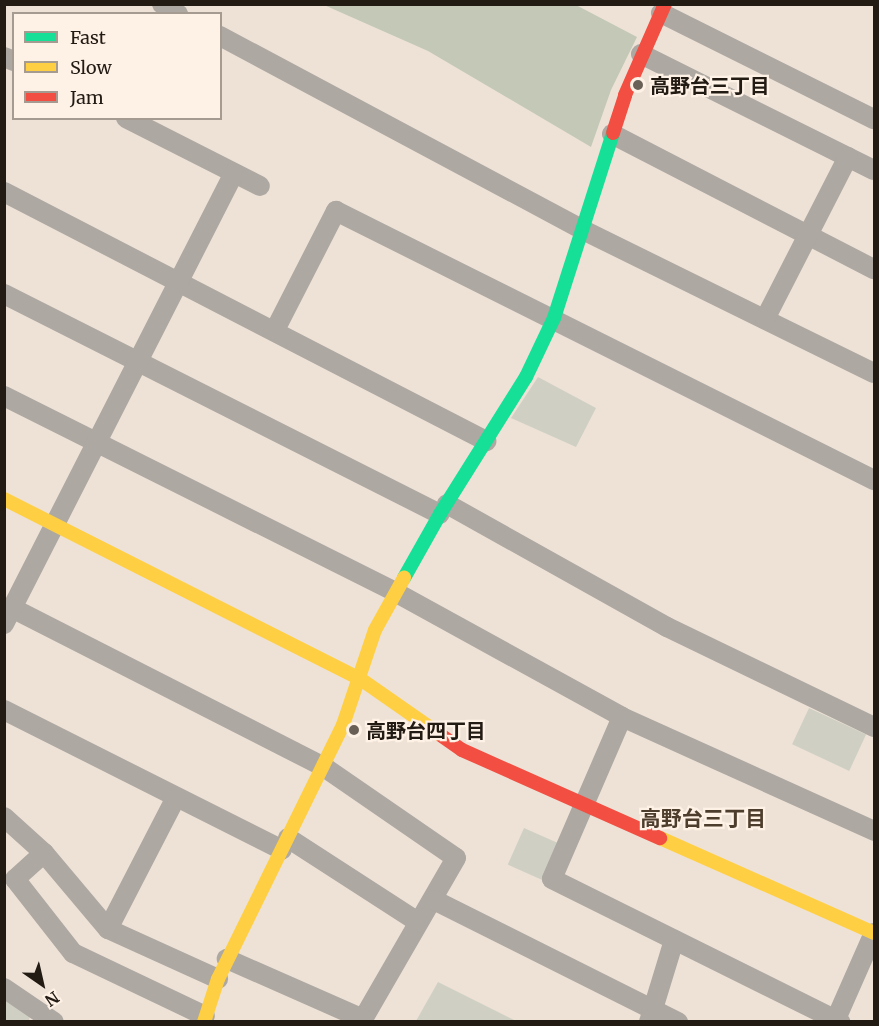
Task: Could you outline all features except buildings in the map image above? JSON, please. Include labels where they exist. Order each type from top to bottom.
[{"type":"street","points":[[162,4],[175,12]]},
{"type":"street","points":[[44,853],[15,879],[73,953],[204,1019],[218,979],[343,725],[375,630],[443,509],[526,377],[554,318],[612,134],[641,54],[663,9],[874,119]]},
{"type":"street","points":[[222,37],[583,230],[874,373]]},
{"type":"street","points":[[641,54],[874,170]]},
{"type":"street","points":[[130,120],[260,186]]},
{"type":"street","points":[[612,134],[874,269]]},
{"type":"street","points":[[765,319],[848,157]]},
{"type":"street","points":[[228,959],[363,1019],[418,922],[434,900],[456,858],[324,767],[8,616],[234,173]]},
{"type":"street","points":[[4,192],[486,441]]},
{"type":"street","points":[[275,330],[336,211],[874,480]]},
{"type":"street","points":[[4,294],[443,509],[667,627],[874,727]]},
{"type":"street","points":[[4,396],[395,592],[622,717],[874,831]]},
{"type":"street","points":[[4,499],[359,678],[462,750],[584,806],[874,933],[838,1020],[552,879],[584,806],[622,717]]},
{"type":"street","points":[[4,710],[176,797],[285,844],[418,922]]},
{"type":"street","points":[[108,929],[176,797]]},
{"type":"street","points":[[4,817],[44,853],[108,929],[218,979]]},
{"type":"street","points":[[434,900],[651,1016],[678,1022]]},
{"type":"street","points":[[651,1016],[674,940]]},
{"type":"street","points":[[4,988],[52,1021]]},
{"type":"shaded area","points":[[538,377],[596,408],[576,447],[511,418]]},
{"type":"shaded area","points":[[809,708],[866,735],[849,771],[792,744]]},
{"type":"shaded area","points":[[524,828],[560,844],[543,880],[508,865]]},
{"type":"shaded area","points":[[438,982],[516,1021],[416,1021]]},
{"type":"shaded area","points":[[4,997],[30,1015],[29,1021],[5,1020]]},
{"type":"green space","points":[[324,5],[576,5],[637,37],[611,90],[591,147],[428,51]]},
{"type":"traffic: fast","points":[[404,578],[440,514],[526,377],[554,318],[613,133]]},
{"type":"traffic: slow","points":[[4,499],[359,678],[442,736]]},
{"type":"traffic: slow","points":[[204,1022],[218,979],[343,725],[375,630],[404,578]]},
{"type":"traffic: slow","points":[[660,838],[874,933]]},
{"type":"traffic: jam","points":[[613,133],[625,95],[665,4]]},
{"type":"traffic: jam","points":[[442,736],[462,750],[660,838]]},
{"type":"place","name":"高野台三丁目","points":[[638,85]]},
{"type":"place","name":"高野台四丁目","points":[[354,730]]},
{"type":"district","name":"高野台三丁目","points":[[703,819]]}]
